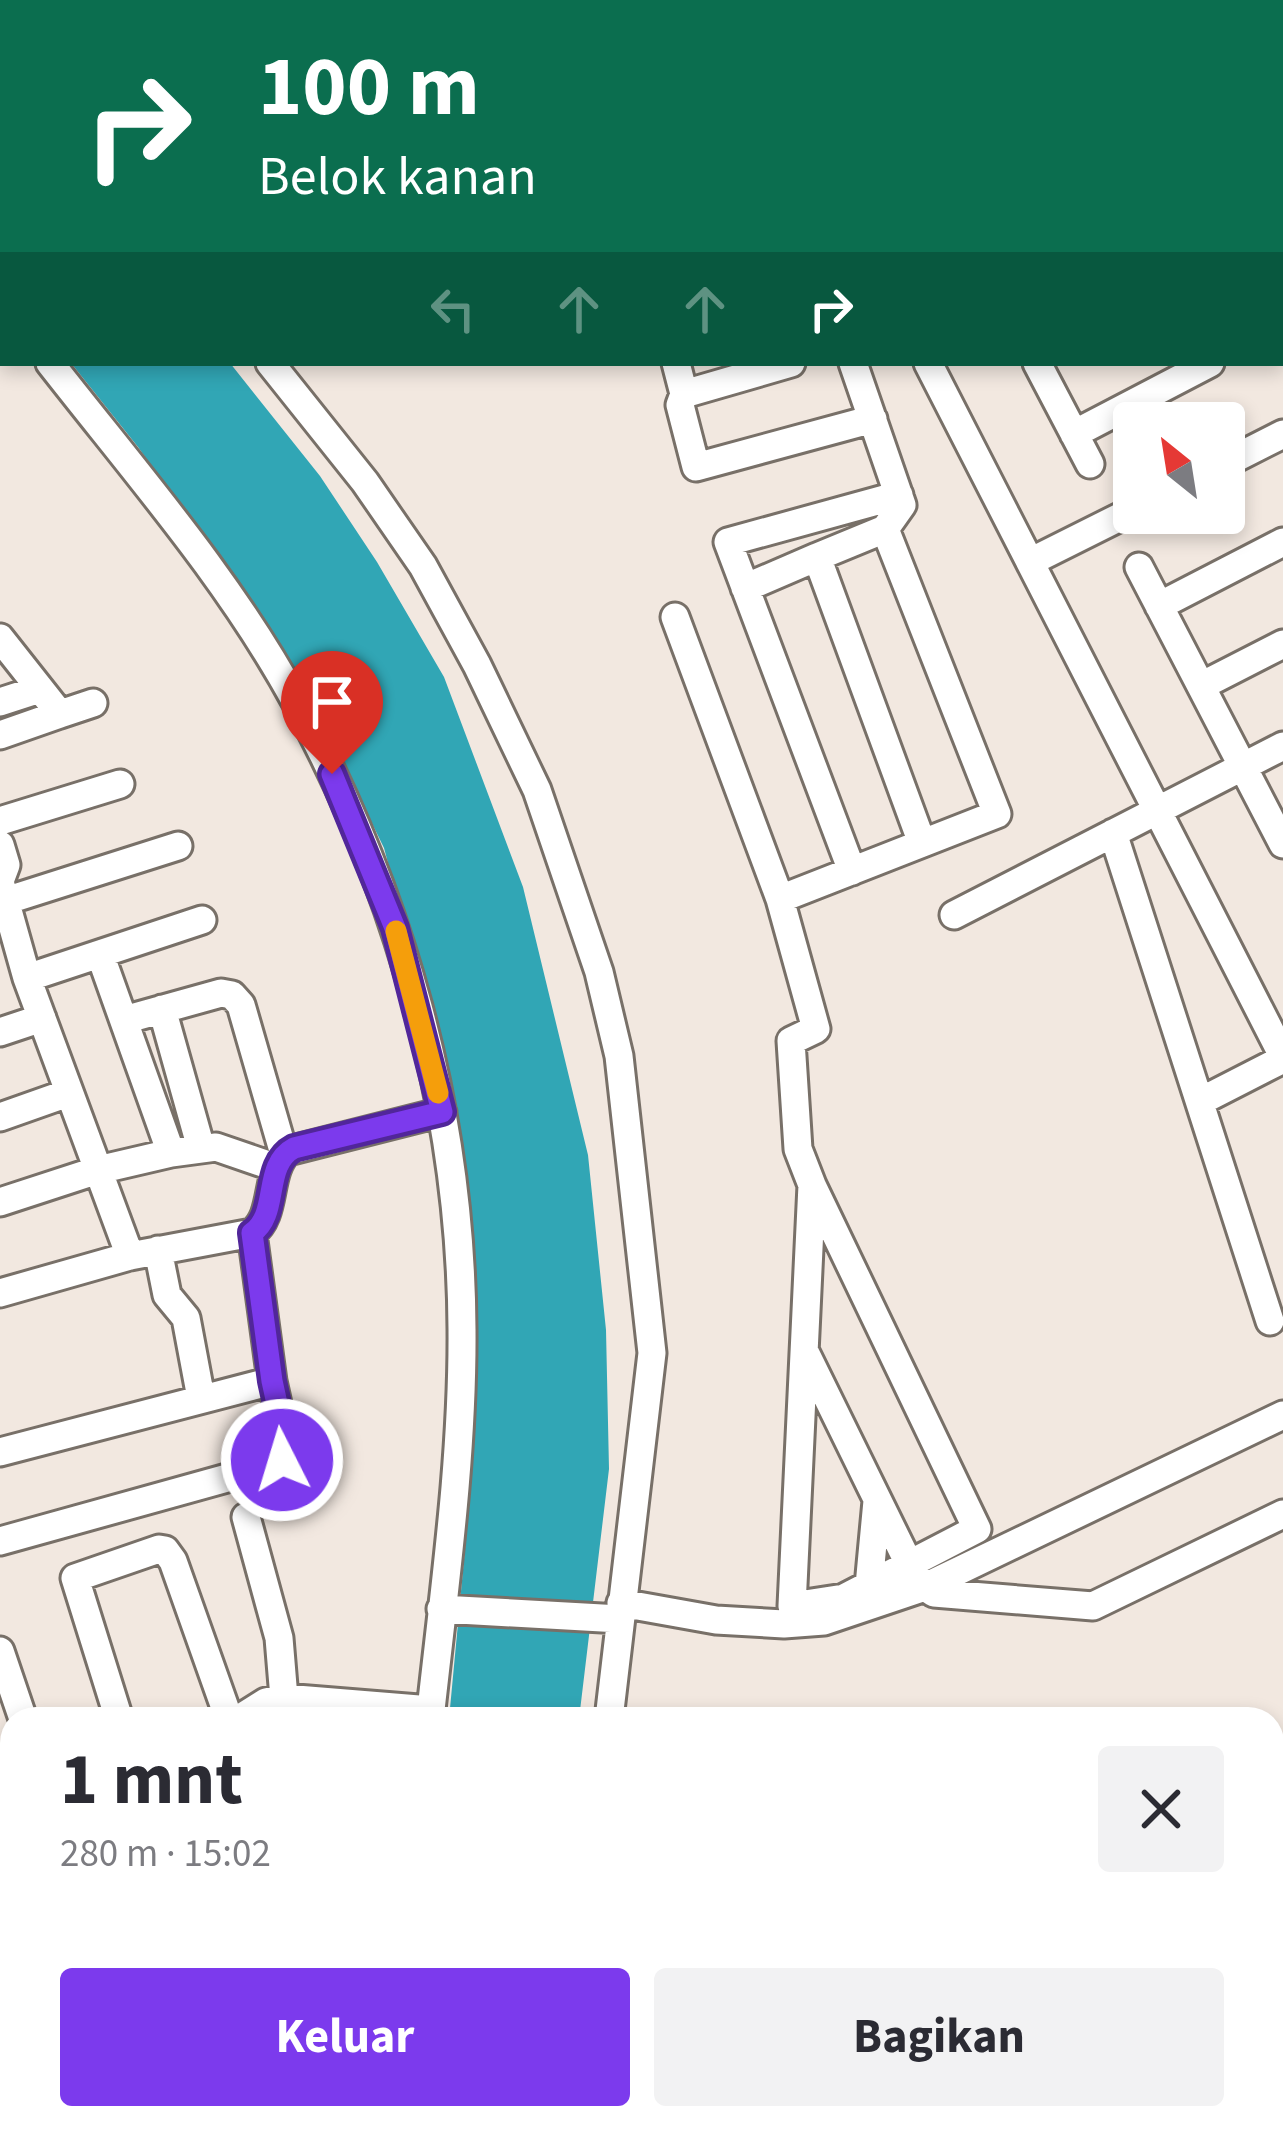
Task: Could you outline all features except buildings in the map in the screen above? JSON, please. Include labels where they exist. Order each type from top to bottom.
[{"type":"street","points":[[52,366],[259,640],[296,701],[355,824],[395,928],[451,1154],[462,1329],[460,1426],[431,1707]]},
{"type":"street","points":[[272,366],[365,482],[423,566],[477,664],[537,790],[599,972],[619,1056],[652,1353],[611,1707]]},
{"type":"street","points":[[677,366],[684,394],[680,405],[696,467],[873,419]]},
{"type":"street","points":[[745,588],[885,529],[902,505],[854,366]]},
{"type":"street","points":[[930,366],[1283,1057],[1201,1101]]},
{"type":"street","points":[[1039,366],[1090,464]]},
{"type":"street","points":[[1074,434],[1204,366]]},
{"type":"street","points":[[684,394],[760,367]]},
{"type":"street","points":[[1245,453],[1283,434]]},
{"type":"street","points":[[851,871],[728,542],[899,495]]},
{"type":"street","points":[[1030,562],[1113,520]]},
{"type":"street","points":[[780,899],[997,814],[885,529]]},
{"type":"street","points":[[1159,606],[1283,542]]},
{"type":"street","points":[[817,557],[922,843]]},
{"type":"street","points":[[1139,567],[1283,844]]},
{"type":"street","points":[[675,616],[780,899],[816,1029],[791,1041],[797,1149],[976,1528],[917,1575],[868,1586],[844,1598],[792,1606],[812,1185]]},
{"type":"street","points":[[0,638],[60,714]]},
{"type":"street","points":[[1201,686],[1283,644]]},
{"type":"street","points":[[0,702],[40,688]]},
{"type":"street","points":[[0,735],[94,703]]},
{"type":"street","points":[[954,914],[1283,746]]},
{"type":"street","points":[[0,821],[120,784]]},
{"type":"street","points":[[1113,833],[1270,1321]]},
{"type":"street","points":[[0,845],[5,865],[2,888],[27,978],[130,1256]]},
{"type":"street","points":[[2,888],[178,846]]},
{"type":"street","points":[[27,978],[202,920]]},
{"type":"street","points":[[100,954],[171,1153]]},
{"type":"street","points":[[0,1293],[130,1256],[252,1233],[262,1225],[280,1161],[238,1000],[221,993],[124,1020]]},
{"type":"street","points":[[162,1009],[201,1148]]},
{"type":"street","points":[[0,1032],[42,1018]]},
{"type":"street","points":[[0,1117],[68,1093]]},
{"type":"street","points":[[0,1202],[98,1170],[201,1148],[280,1161],[442,1112]]},
{"type":"street","points":[[0,1541],[282,1460],[285,1440],[252,1233]]},
{"type":"street","points":[[158,1250],[167,1295],[186,1318],[201,1397]]},
{"type":"street","points":[[804,1351],[917,1575],[934,1593],[1093,1606],[1283,1514]]},
{"type":"street","points":[[0,1452],[272,1381]]},
{"type":"street","points":[[441,1609],[620,1611],[784,1624],[824,1621],[917,1575],[1283,1414]]},
{"type":"street","points":[[868,1586],[877,1499]]},
{"type":"street","points":[[246,1517],[278,1638],[284,1698]]},
{"type":"street","points":[[115,1707],[75,1578],[160,1549],[173,1561],[229,1707]]},
{"type":"street","points":[[0,1652],[19,1707]]},
{"type":"street","points":[[257,1707],[284,1698],[366,1707]]},
{"type":"water","points":[[73,366],[232,366],[320,476],[444,677],[523,887],[588,1155],[606,1330],[609,1469],[580,1707],[450,1707],[466,1538],[477,1333],[460,1132],[384,848],[301,677],[138,447]]},
{"type":"slow traffic","points":[[396,931],[438,1093]]},
{"type":"route","points":[[282,1460],[285,1440],[252,1233],[262,1225],[280,1158],[294,1148],[442,1112],[395,928],[332,774]]}]
